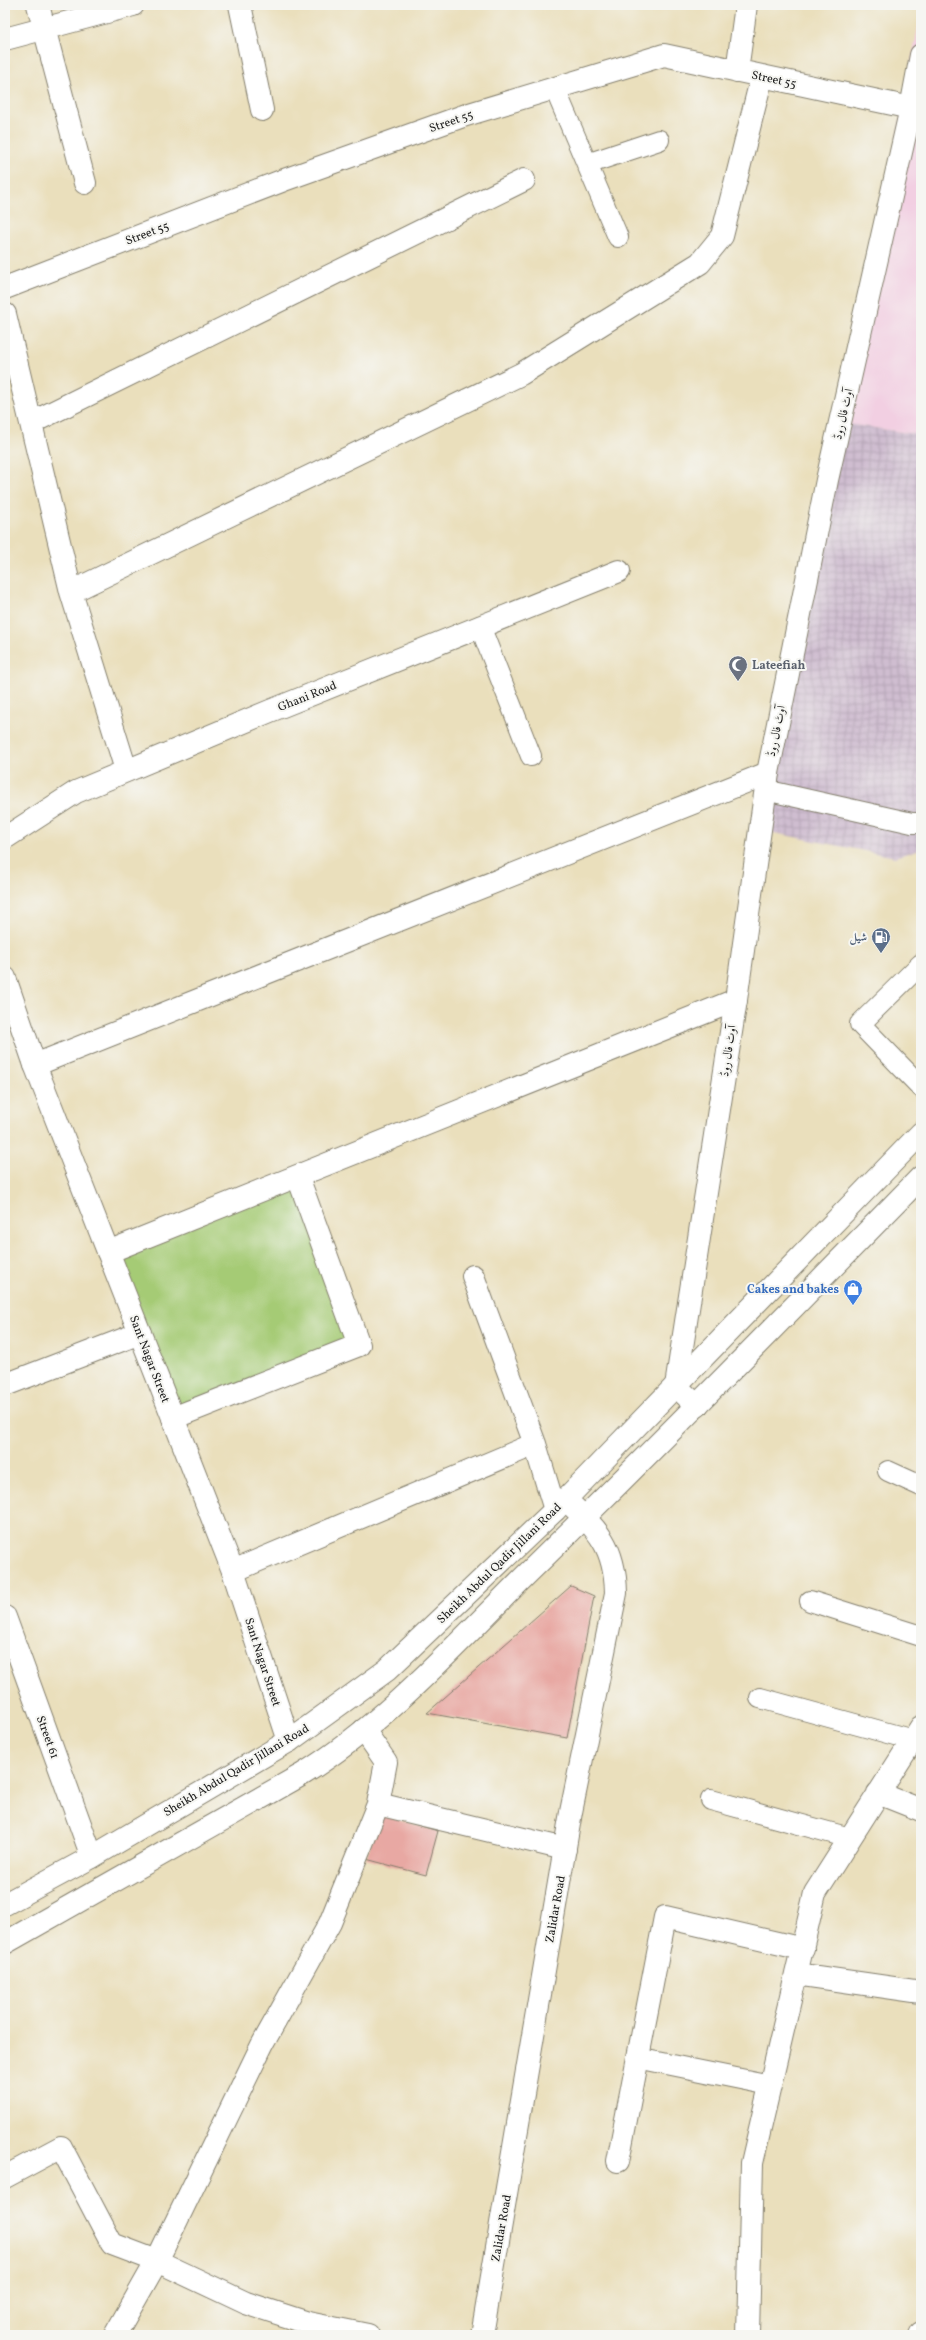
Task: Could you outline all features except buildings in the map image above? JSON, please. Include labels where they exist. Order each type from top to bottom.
[{"type":"street","points":[[38,5],[43,29],[85,183]]},
{"type":"street","points":[[5,39],[133,5]]},
{"type":"street","points":[[240,5],[262,110]]},
{"type":"street","points":[[737,71],[746,5]]},
{"type":"street","name":"Street 55","points":[[5,288],[284,180],[466,115],[664,55],[911,108]]},
{"type":"street","name":"آوٹ فال روڈ","points":[[676,1386],[736,1000],[766,782],[828,480],[911,108],[921,55]]},
{"type":"street","points":[[71,592],[521,374],[700,264],[722,236],[762,76]]},
{"type":"street","points":[[31,423],[524,180]]},
{"type":"street","points":[[5,314],[71,592],[126,770]]},
{"type":"street","name":"Ghani Road","points":[[5,838],[76,792],[126,770],[618,571]]},
{"type":"street","points":[[35,1065],[766,782]]},
{"type":"street","name":"Sant Nagar Street","points":[[5,978],[35,1065],[233,1571],[289,1741]]},
{"type":"street","points":[[108,1252],[736,1000]]},
{"type":"street","name":"Sheikh Abdul Qadir Jillani Road","points":[[5,1904],[92,1857],[289,1741],[387,1670],[560,1505],[921,1133]]},
{"type":"street","points":[[173,1418],[359,1345],[298,1177]]},
{"type":"street","points":[[5,1943],[303,1774],[331,1756],[364,1730],[409,1690],[585,1518],[921,1177]]},
{"type":"street","points":[[473,1276],[535,1444],[560,1505]]},
{"type":"street","points":[[5,1385],[140,1334]]},
{"type":"street","points":[[676,1386],[697,1406]]},
{"type":"street","points":[[233,1571],[535,1444]]},
{"type":"street","name":"Zalidar Road","points":[[482,2335],[565,1850],[616,1593],[615,1569],[610,1550],[585,1518],[560,1505]]},
{"type":"street","name":"Street 61","points":[[5,1617],[92,1857]]},
{"type":"street","points":[[115,2335],[157,2261],[262,2045],[330,1924],[378,1804],[386,1762],[364,1730]]},
{"type":"street","points":[[748,2335],[752,2163],[816,1893],[917,1733]]},
{"type":"street","points":[[878,1793],[921,1810]]},
{"type":"street","points":[[378,1804],[565,1850]]},
{"type":"street","points":[[618,2160],[665,1917],[803,1949]]},
{"type":"street","points":[[796,1974],[921,1992]]},
{"type":"street","points":[[5,2177],[61,2147],[112,2244],[157,2261],[246,2303],[308,2323],[368,2335]]},
{"type":"lane","points":[[555,89],[618,237]]},
{"type":"lane","points":[[587,164],[659,140]]},
{"type":"lane","points":[[480,626],[531,756]]},
{"type":"lane","points":[[766,782],[912,823],[921,823]]},
{"type":"lane","points":[[921,964],[860,1024],[921,1087]]},
{"type":"lane","points":[[888,1471],[921,1486]]},
{"type":"lane","points":[[810,1601],[921,1636]]},
{"type":"lane","points":[[760,1698],[917,1733]]},
{"type":"lane","points":[[711,1800],[850,1838]]},
{"type":"lane","points":[[637,2058],[770,2085]]},
{"type":"shaded area","points":[[921,12],[921,435],[841,423]]},
{"type":"shaded area","points":[[841,423],[921,435],[921,849],[895,857],[759,830]]},
{"type":"green space","points":[[298,1177],[359,1345],[173,1418],[108,1252]]},
{"type":"place","name":"Lateefiah","points":[[738,682]]},
{"type":"place","name":"شیل","points":[[881,954]]},
{"type":"place","name":"Cakes and bakes","points":[[853,1306]]}]
